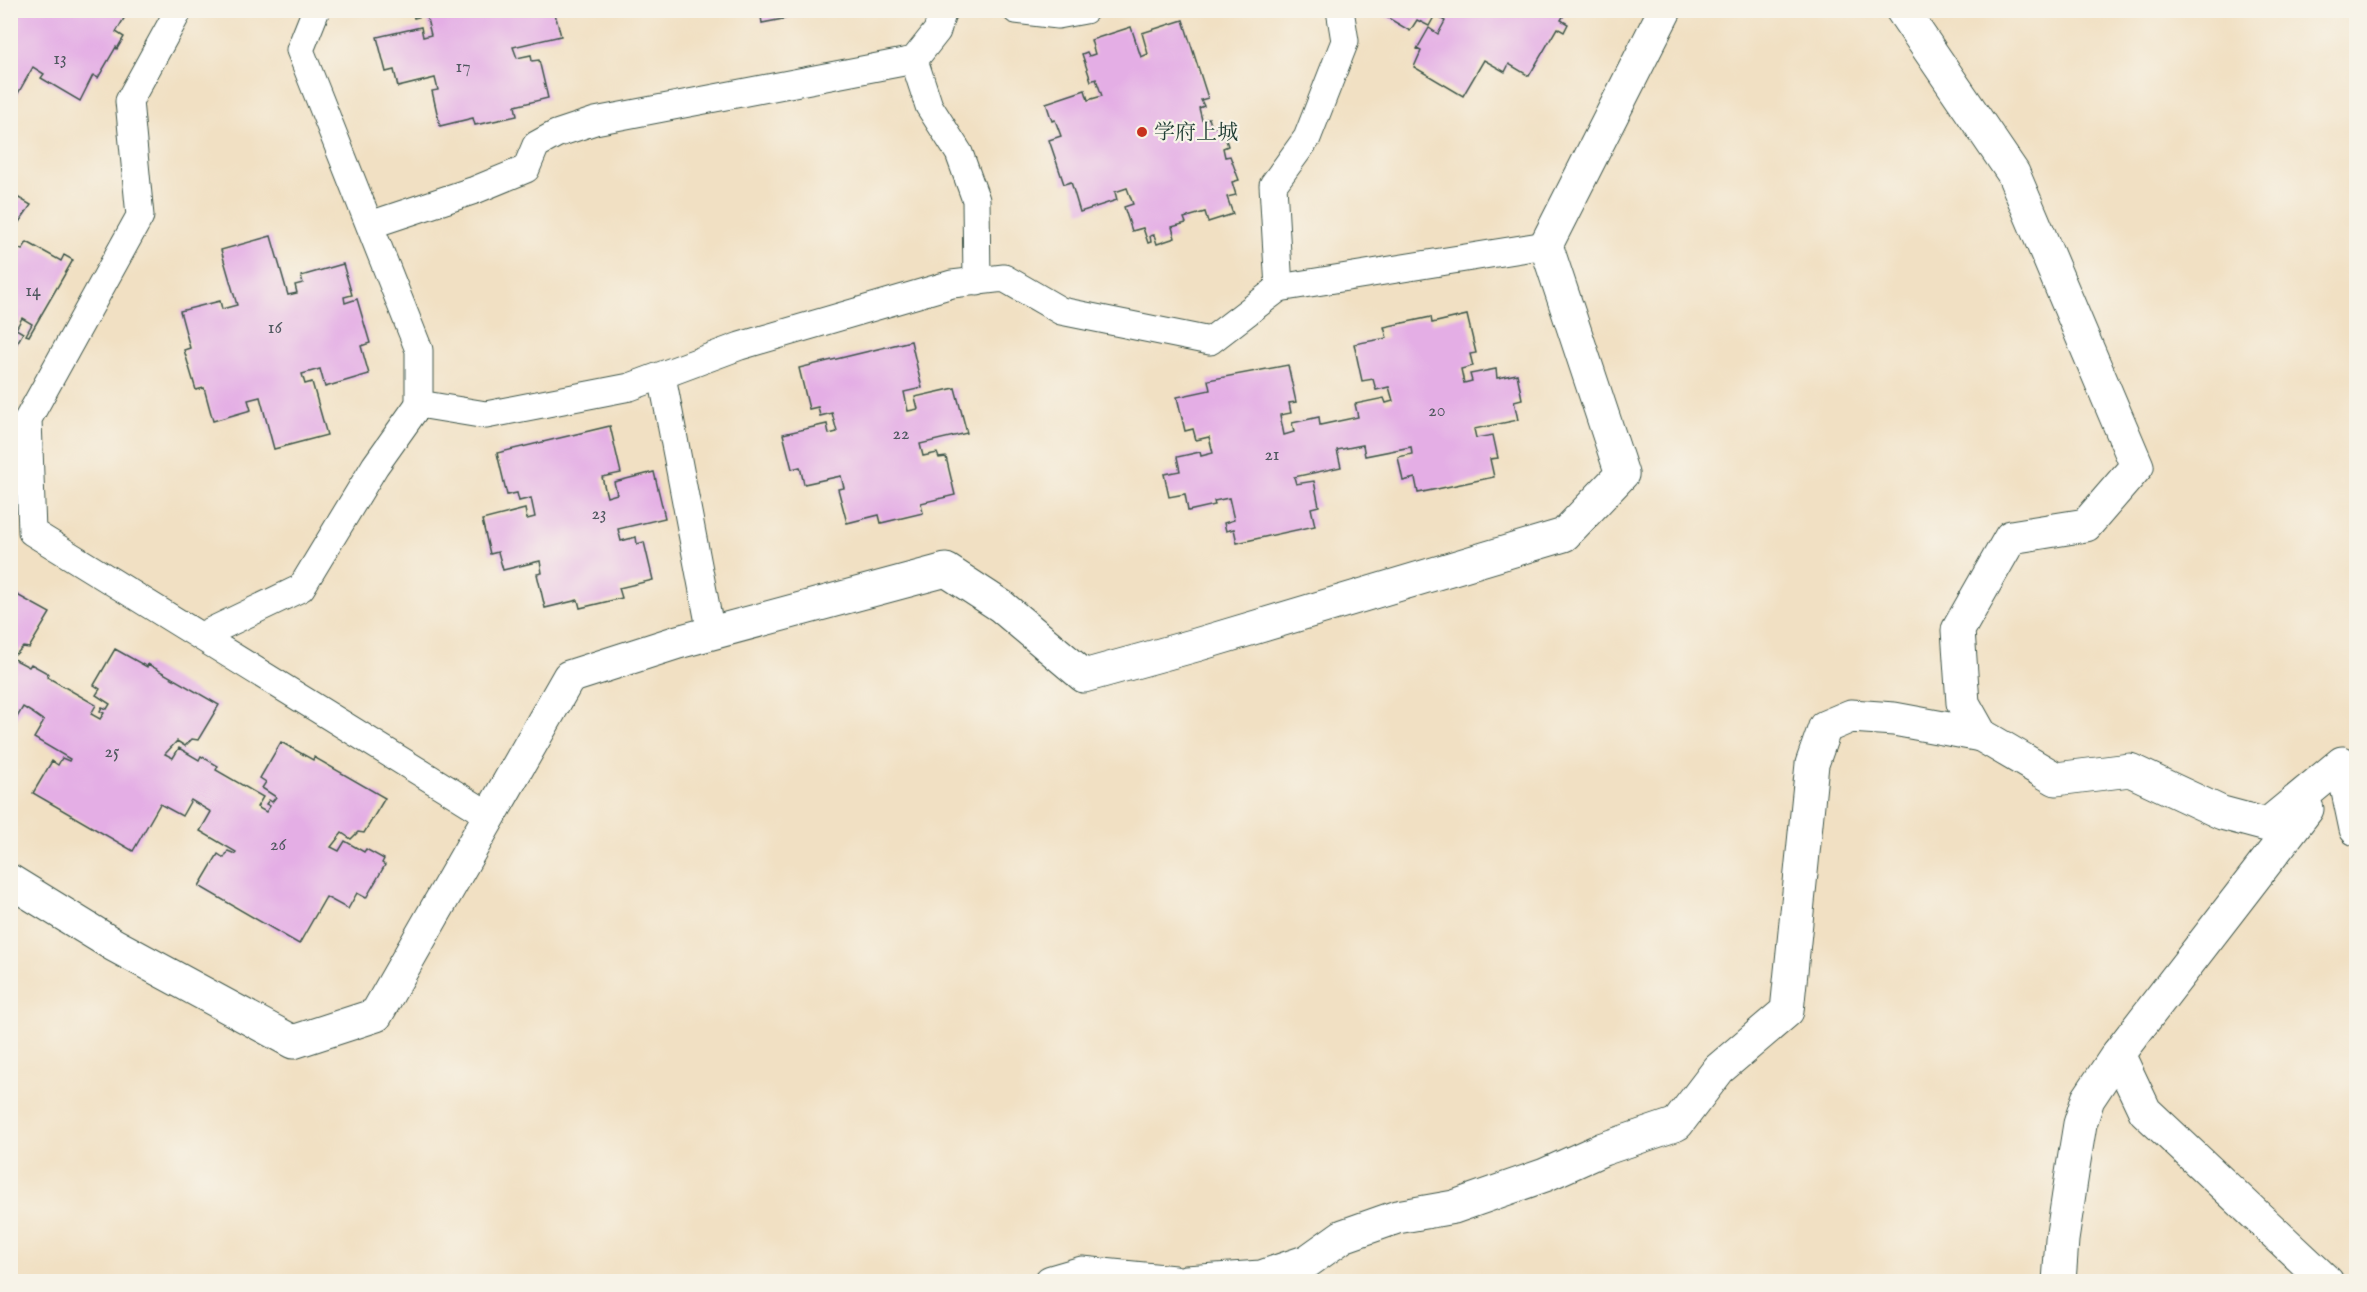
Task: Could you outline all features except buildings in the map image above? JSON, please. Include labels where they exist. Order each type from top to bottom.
[{"type":"street","points":[[179,10],[129,101],[140,216],[28,419],[32,532],[489,815]]},
{"type":"street","points":[[201,636],[301,588],[375,466],[419,404],[419,350],[300,50],[316,10]]},
{"type":"street","points":[[370,225],[475,190],[526,169],[536,145],[556,134],[595,121],[914,60],[937,31],[943,10]]},
{"type":"street","points":[[1016,10],[1058,15],[1085,10]]},
{"type":"street","points":[[1280,288],[1273,184],[1307,138],[1345,41],[1340,10]]},
{"type":"street","points":[[10,881],[114,945],[293,1042],[376,1015],[568,677],[711,633],[946,570],[1001,606],[1084,676],[1208,642],[1564,535],[1622,474],[1546,245],[1665,10]]},
{"type":"street","points":[[1902,10],[2013,173],[2137,466],[2086,525],[2011,537],[1958,630],[1963,703],[1981,735]]},
{"type":"street","points":[[914,60],[929,106],[959,153],[976,200],[977,282]]},
{"type":"street","points":[[419,404],[486,415],[630,387],[740,346],[952,284],[1004,278],[1061,311],[1210,341],[1280,288],[1546,245]]},
{"type":"street","points":[[662,376],[711,633]]},
{"type":"street","points":[[1186,1281],[1261,1277],[1308,1261],[1343,1236],[1397,1217],[1454,1207],[1545,1175],[1603,1149],[1677,1124],[1719,1069],[1787,1011],[1812,764],[1825,727],[1851,716],[1894,719],[1981,735],[2056,779],[2130,770],[2222,813],[2267,825],[2349,757]]},
{"type":"street","points":[[2349,757],[2356,829]]},
{"type":"street","points":[[2059,1281],[2062,1240],[2080,1124],[2088,1099],[2118,1054],[2349,757]]},
{"type":"street","points":[[2118,1054],[2145,1111],[2327,1281]]},
{"type":"street","points":[[1051,1281],[1082,1273],[1174,1281]]},
{"type":"place","name":"学府上城","points":[[1142,132]]}]
